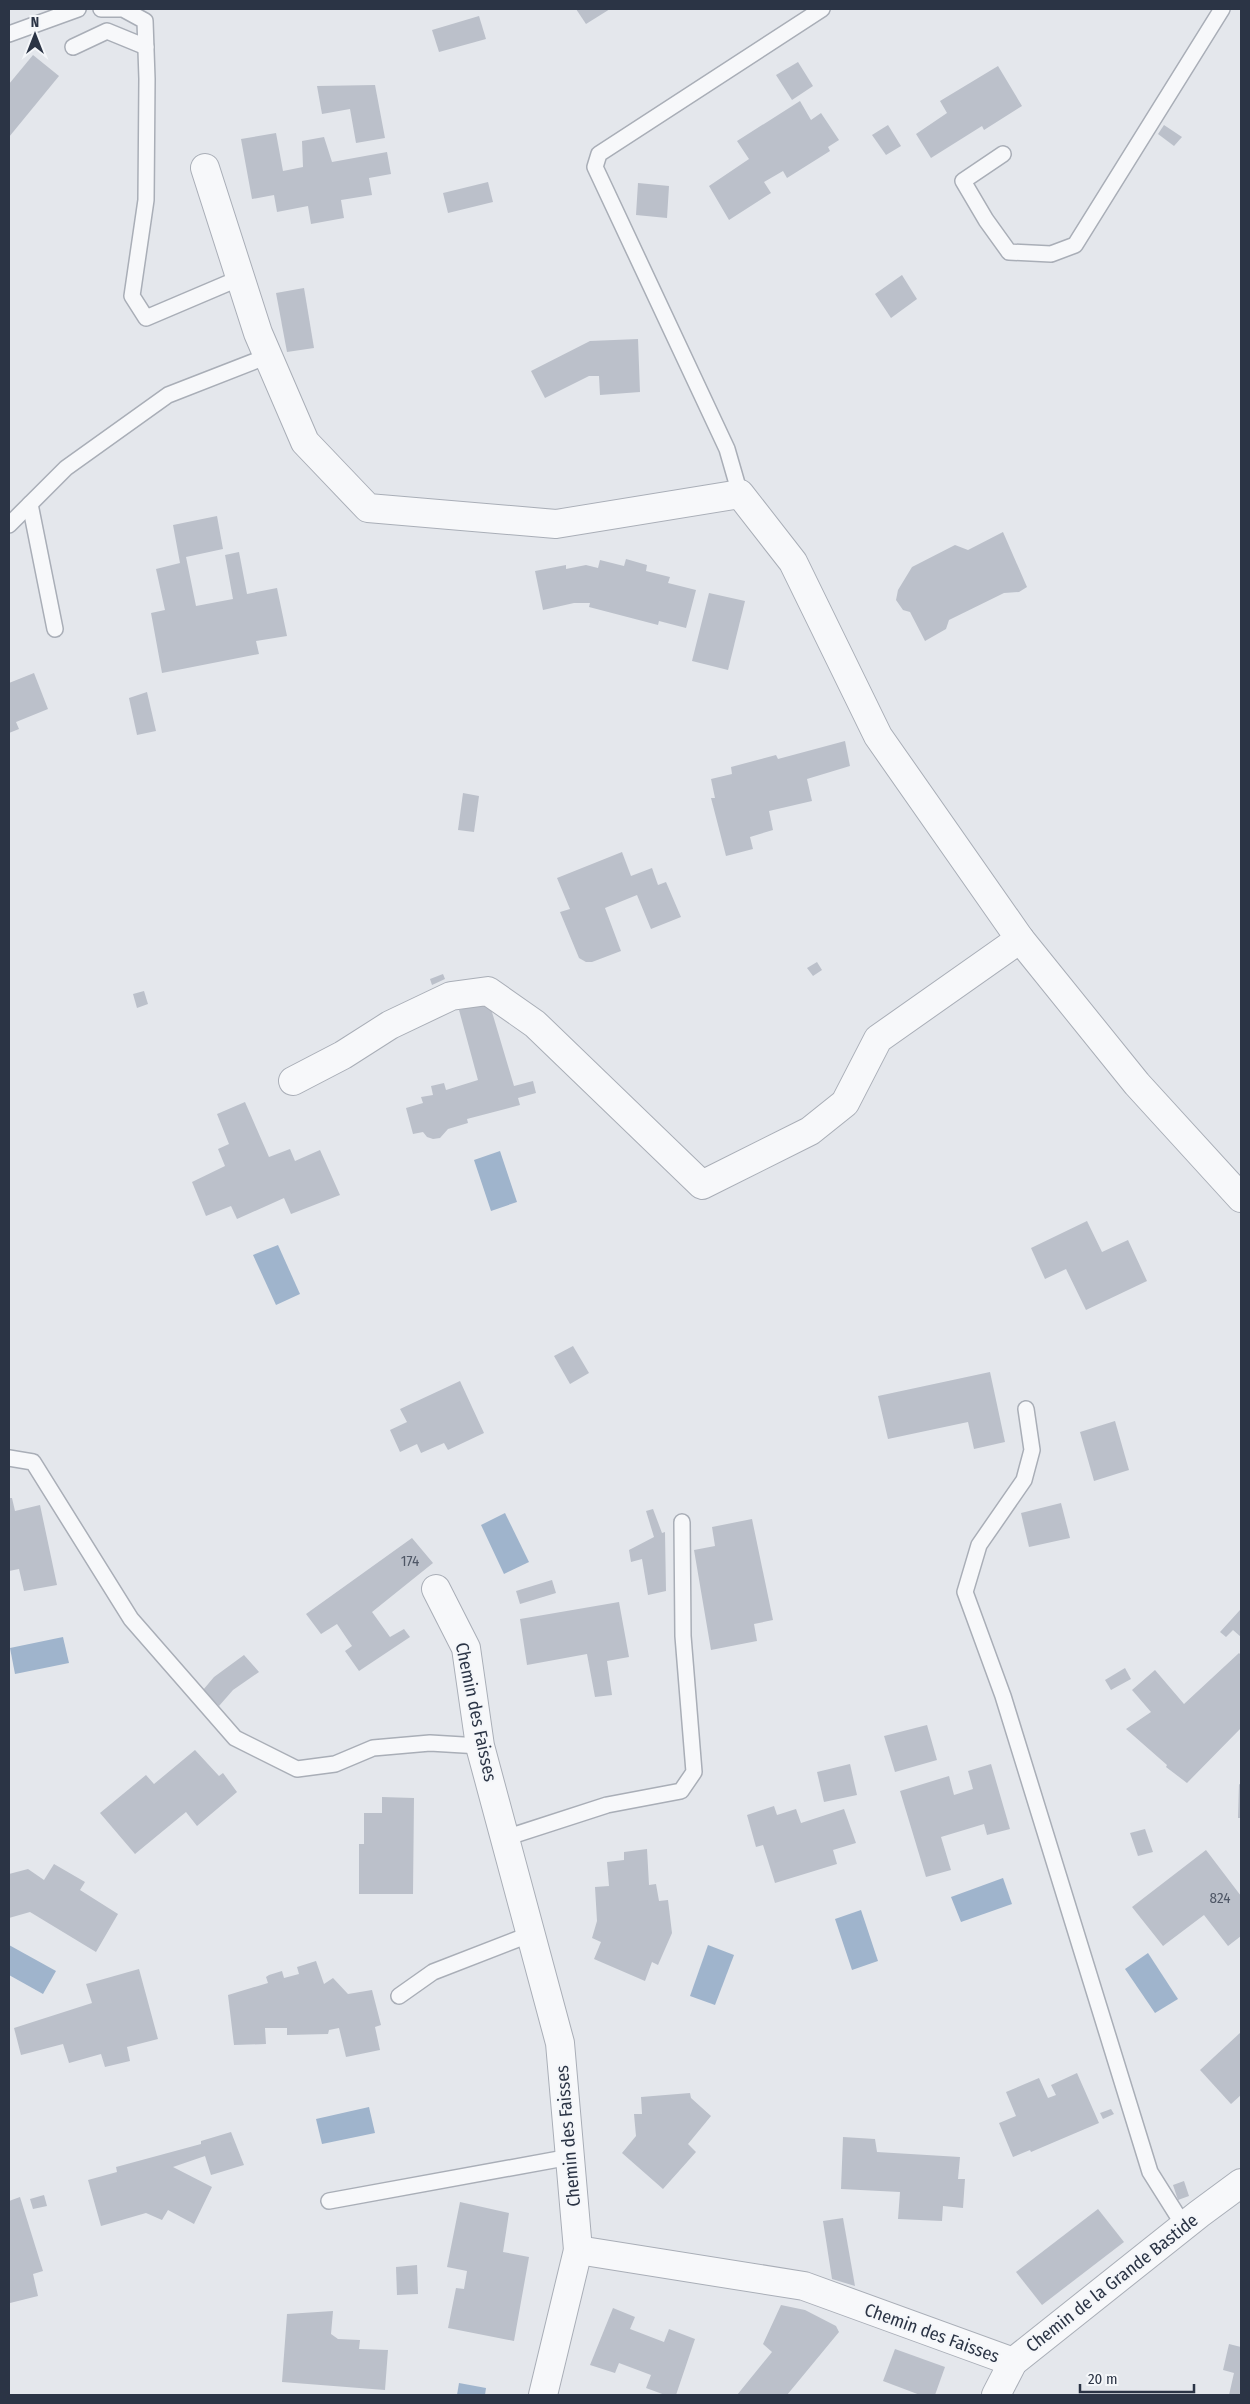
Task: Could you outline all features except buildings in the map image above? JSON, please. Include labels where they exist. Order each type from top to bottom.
[{"type":"street","points":[[205,168],[240,278],[268,356],[305,442],[368,508],[556,524],[740,494],[793,562],[878,736],[1020,940],[1137,1084],[1241,1198]]},
{"type":"street","points":[[293,1081],[343,1055],[390,1025],[442,1000],[451,996],[488,990],[535,1024],[702,1185],[817,1125],[845,1103],[878,1039],[1020,940]]},
{"type":"street","name":"Chemin des Faisses","points":[[436,1589],[466,1648],[480,1746],[560,2043],[578,2250],[804,2286],[1013,2362]]},
{"type":"street","name":"Chemin de la Grande Bastide","points":[[996,2395],[1013,2362],[1241,2183]]},
{"type":"street","points":[[543,2395],[578,2250]]},
{"type":"lane","points":[[9,34],[78,9]]},
{"type":"lane","points":[[101,9],[123,9],[145,21],[146,200],[132,296],[146,318],[240,278]]},
{"type":"lane","points":[[740,494],[727,449],[595,167],[599,154],[822,9]]},
{"type":"lane","points":[[1003,154],[963,181],[986,220],[1009,252],[1051,254],[1075,245],[1222,9]]},
{"type":"lane","points":[[73,47],[107,32],[146,47]]},
{"type":"lane","points":[[9,526],[66,468],[168,395],[268,356]]},
{"type":"lane","points":[[30,504],[55,629]]},
{"type":"lane","points":[[1026,1409],[1032,1450],[1024,1480],[979,1545],[965,1592],[1003,1696],[1150,2172],[1184,2226]]},
{"type":"lane","points":[[9,1458],[33,1462],[131,1619],[235,1738],[297,1769],[335,1764],[373,1748],[430,1743],[480,1746]]},
{"type":"lane","points":[[505,1838],[607,1805],[681,1791],[694,1772],[683,1636],[682,1522]]},
{"type":"lane","points":[[399,1996],[433,1972],[530,1934]]},
{"type":"lane","points":[[329,2201],[570,2157]]},
{"type":"water","points":[[500,1151],[517,1202],[491,1211],[474,1160]]},
{"type":"water","points":[[278,1245],[300,1294],[276,1305],[253,1255]]},
{"type":"water","points":[[505,1513],[529,1562],[504,1574],[481,1525]]},
{"type":"water","points":[[63,1637],[69,1663],[15,1674],[10,1648]]},
{"type":"water","points":[[1003,1878],[1012,1904],[961,1922],[951,1897]]},
{"type":"water","points":[[861,1910],[878,1961],[852,1970],[835,1919]]},
{"type":"water","points":[[9,1945],[56,1971],[43,1994],[9,1975]]},
{"type":"water","points":[[708,1945],[734,1955],[715,2005],[690,1996]]},
{"type":"water","points":[[1148,1953],[1178,1999],[1155,2013],[1125,1969]]},
{"type":"water","points":[[369,2107],[375,2133],[322,2144],[316,2119]]},
{"type":"water","points":[[459,2383],[486,2388],[485,2395],[457,2395]]}]
